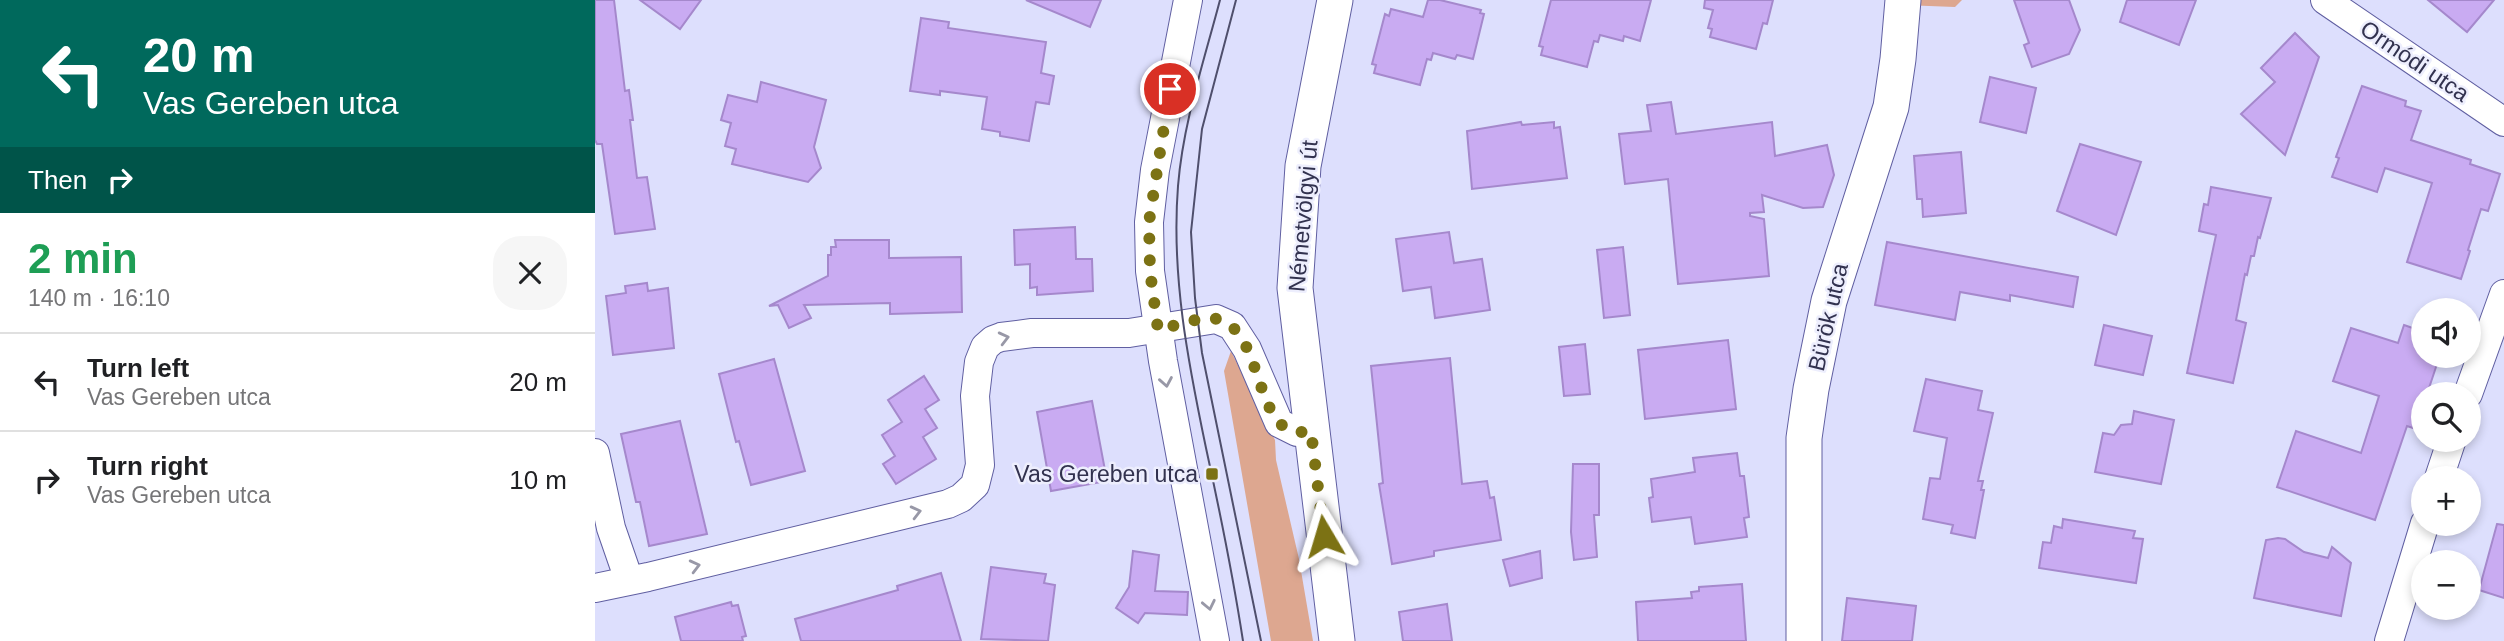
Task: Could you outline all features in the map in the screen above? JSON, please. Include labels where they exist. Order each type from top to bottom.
[{"type":"street","points":[[1188,0],[1155,170],[1149,222],[1150,271],[1189,508],[1215,641]]},
{"type":"street","name":"Németvölgyi út","points":[[1335,0],[1303,166],[1294,288],[1337,641]]},
{"type":"street","name":"Bürök utca","points":[[1804,641],[1804,438],[1811,389],[1829,301],[1891,107],[1903,0]]},
{"type":"street","name":"Ormódi utca","points":[[2326,0],[2504,122]]},
{"type":"street","points":[[2472,382],[2504,294]]},
{"type":"street","points":[[595,587],[648,577],[948,504],[961,498],[975,485],[980,465],[975,396],[979,362],[985,347],[993,340],[1032,333],[1129,333],[1216,319],[1232,326],[1247,349],[1279,423],[1297,432],[1311,431]]},
{"type":"street","points":[[595,453],[611,528],[629,580]]},
{"type":"street","points":[[2389,641],[2421,536]]},
{"type":"shaded area","points":[[1903,0],[1962,0],[1955,7],[1903,5]]},
{"type":"shaded area","points":[[1231,351],[1275,440],[1276,460],[1299,559],[1313,641],[1271,641],[1224,371]]},
{"type":"building","points":[[595,0],[614,0],[625,91],[629,90],[633,120],[630,120],[637,178],[647,177],[655,229],[615,234],[602,144],[597,144],[595,140]]},
{"type":"building","points":[[640,0],[701,0],[680,29]]},
{"type":"building","points":[[1026,0],[1101,0],[1090,27]]},
{"type":"building","points":[[1428,0],[1440,0],[1481,10],[1480,13],[1484,14],[1473,59],[1457,55],[1455,59],[1433,53],[1431,60],[1427,59],[1420,85],[1374,73],[1376,65],[1372,64],[1385,14],[1389,16],[1391,9],[1423,17]]},
{"type":"building","points":[[1551,0],[1651,0],[1640,41],[1624,36],[1623,41],[1600,35],[1598,42],[1594,41],[1587,67],[1541,55],[1543,47],[1539,46]]},
{"type":"building","points":[[1705,0],[1773,0],[1767,24],[1763,23],[1756,49],[1710,37],[1712,29],[1708,28],[1713,10],[1704,8]]},
{"type":"building","points":[[2014,0],[2069,0],[2080,30],[2069,54],[2032,67],[2024,45],[2029,43]]},
{"type":"building","points":[[2127,0],[2196,0],[2179,45],[2120,22]]},
{"type":"building","points":[[2428,0],[2494,0],[2467,32]]},
{"type":"building","points":[[921,18],[949,22],[948,28],[1046,42],[1041,73],[1054,76],[1049,104],[1036,102],[1029,141],[1000,136],[1000,132],[982,129],[987,97],[940,91],[940,95],[910,91]]},
{"type":"building","points":[[2295,33],[2319,57],[2285,155],[2241,114],[2275,82],[2261,68]]},
{"type":"building","points":[[1990,77],[2036,88],[2026,133],[1980,122]]},
{"type":"building","points":[[761,82],[826,100],[814,147],[821,168],[808,182],[732,164],[736,149],[725,146],[731,123],[721,120],[728,95],[757,102]]},
{"type":"building","points":[[2362,86],[2406,101],[2405,106],[2421,111],[2411,140],[2471,160],[2470,164],[2500,174],[2488,211],[2481,209],[2461,279],[2407,262],[2432,183],[2385,168],[2377,192],[2332,177],[2339,158],[2336,157]]},
{"type":"building","points":[[1671,102],[1676,134],[1772,122],[1775,156],[1827,145],[1834,175],[1823,207],[1803,208],[1762,195],[1764,212],[1750,213],[1750,216],[1764,219],[1769,276],[1678,284],[1668,179],[1625,184],[1619,134],[1651,131],[1647,105]]},
{"type":"building","points":[[1521,122],[1522,125],[1554,122],[1554,128],[1560,127],[1567,178],[1472,189],[1467,131]]},
{"type":"building","points":[[2080,144],[2141,162],[2116,235],[2057,211]]},
{"type":"building","points":[[1961,152],[1966,213],[1923,217],[1922,199],[1917,199],[1914,156]]},
{"type":"building","points":[[2211,187],[2271,198],[2254,256],[2251,256],[2247,275],[2245,274],[2236,320],[2246,323],[2233,383],[2187,373],[2216,235],[2199,231],[2204,204],[2208,205]]},
{"type":"building","points":[[1075,227],[1076,259],[1092,259],[1093,291],[1037,295],[1037,287],[1030,288],[1030,264],[1015,265],[1014,230]]},
{"type":"building","points":[[1449,232],[1454,263],[1482,259],[1490,310],[1435,318],[1431,287],[1403,291],[1396,239]]},
{"type":"building","points":[[835,240],[889,240],[889,258],[961,257],[962,312],[890,314],[890,303],[804,305],[811,318],[789,328],[778,305],[769,306],[828,276],[828,255],[831,255],[831,247],[836,247]]},
{"type":"building","points":[[1887,242],[2078,277],[2073,307],[2010,295],[2010,301],[1960,292],[1955,320],[1875,305]]},
{"type":"building","points":[[1623,247],[1630,315],[1604,318],[1597,250]]},
{"type":"building","points":[[647,283],[648,291],[668,288],[674,348],[613,355],[606,296],[626,293],[625,286]]},
{"type":"building","points":[[2104,325],[2152,336],[2143,375],[2095,365]]},
{"type":"building","points":[[2404,325],[2411,327],[2411,368],[2436,368],[2431,382],[2411,382],[2411,427],[2407,426],[2375,520],[2277,487],[2296,431],[2361,453],[2379,396],[2333,381],[2351,328],[2398,343]]},
{"type":"building","points":[[1728,340],[1736,409],[1645,419],[1638,350]]},
{"type":"building","points":[[1585,344],[1590,394],[1564,396],[1559,347]]},
{"type":"building","points":[[1450,358],[1462,484],[1487,481],[1490,498],[1494,497],[1501,540],[1434,551],[1434,556],[1392,564],[1379,484],[1383,483],[1371,366]]},
{"type":"building","points":[[774,359],[805,471],[751,485],[739,441],[736,442],[719,374]]},
{"type":"building","points":[[924,376],[939,400],[925,409],[937,428],[923,437],[936,459],[896,484],[883,464],[895,456],[882,435],[902,422],[888,400]]},
{"type":"building","points":[[1926,379],[1982,391],[1978,410],[1993,413],[1978,481],[1983,481],[1981,490],[1984,490],[1975,538],[1951,533],[1953,525],[1923,519],[1930,478],[1940,479],[1947,438],[1914,431]]},
{"type":"building","points":[[1092,401],[1107,481],[1051,491],[1037,412]]},
{"type":"building","points":[[2134,411],[2174,420],[2161,484],[2095,472],[2103,433],[2114,435],[2121,425],[2132,424]]},
{"type":"building","points":[[680,421],[707,534],[649,546],[621,434]]},
{"type":"building","points":[[1737,453],[1740,476],[1744,476],[1749,517],[1744,518],[1747,537],[1695,544],[1691,517],[1652,522],[1649,498],[1653,497],[1651,479],[1695,472],[1693,458]]},
{"type":"building","points":[[1573,464],[1599,464],[1599,515],[1594,515],[1597,557],[1574,560],[1571,532]]},
{"type":"building","points":[[2063,519],[2135,531],[2133,538],[2143,539],[2136,583],[2039,568],[2043,542],[2051,543],[2054,526],[2062,528]]},
{"type":"building","points":[[2497,524],[2504,525],[2504,598],[2481,591]]},
{"type":"building","points":[[2285,539],[2304,552],[2328,558],[2332,547],[2351,563],[2341,616],[2254,598],[2266,540]]},
{"type":"building","points":[[1133,551],[1159,555],[1155,591],[1188,592],[1187,615],[1145,613],[1138,623],[1116,608],[1129,587]]},
{"type":"building","points":[[1540,551],[1542,578],[1510,586],[1503,560]]},
{"type":"building","points":[[991,567],[1046,574],[1044,583],[1055,585],[1048,641],[981,639]]},
{"type":"building","points":[[941,573],[961,641],[801,641],[795,619],[898,590],[897,586]]},
{"type":"building","points":[[1742,584],[1746,641],[1638,641],[1636,602],[1692,598],[1691,592],[1699,591],[1699,587]]},
{"type":"building","points":[[1847,598],[1916,606],[1912,641],[1842,641]]},
{"type":"building","points":[[731,602],[732,606],[738,605],[746,636],[742,637],[743,641],[681,641],[675,617]]},
{"type":"building","points":[[1447,604],[1452,641],[1403,641],[1399,612]]},
{"type":"tram line","points":[[1220,0],[1184,139],[1178,186],[1177,252],[1187,351],[1243,641]]},
{"type":"tram line","points":[[1236,0],[1202,129],[1191,232],[1202,353],[1261,641]]},
{"type":"place","name":"Vas Gereben utca","points":[[1212,474]]},
{"type":"route","points":[[1170,89],[1155,170],[1149,222],[1150,271],[1158,330],[1216,319],[1232,326],[1247,349],[1279,423],[1297,432],[1311,431],[1324,536]]}]
